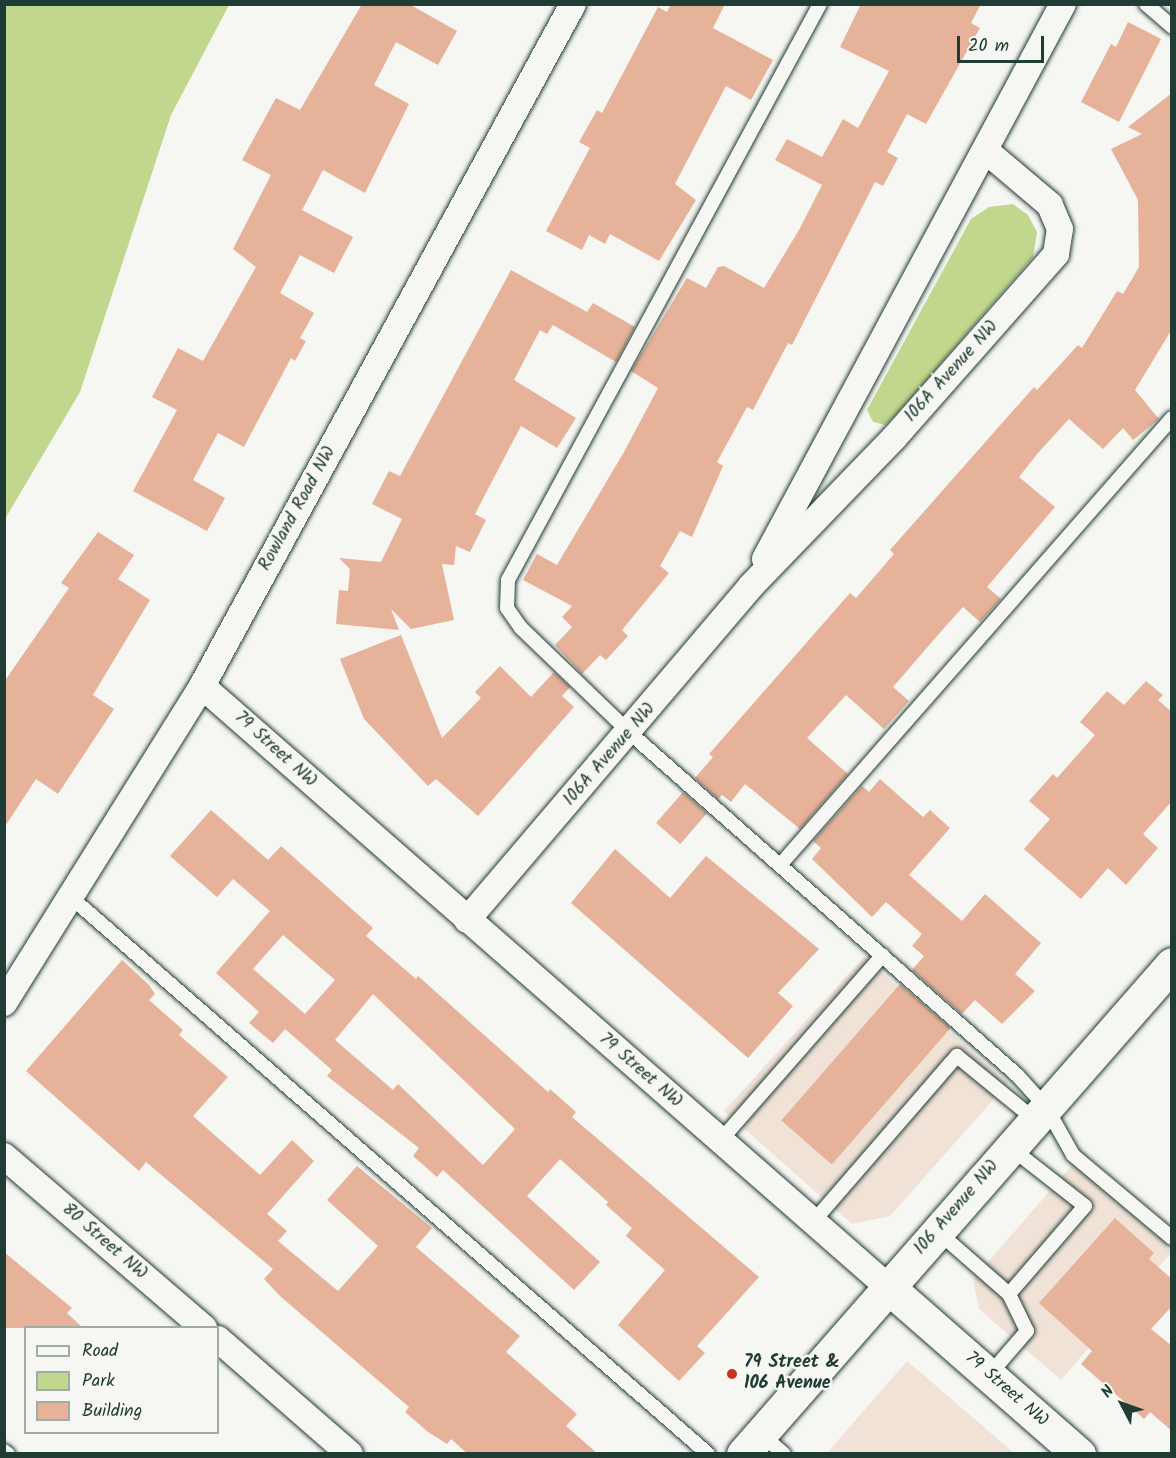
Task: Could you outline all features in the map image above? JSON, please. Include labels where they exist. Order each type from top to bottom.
[{"type":"main road","name":"106 Avenue NW","points":[[763,1447],[888,1287],[1172,964]]},
{"type":"main road","name":"79 Street NW","points":[[888,1287],[1079,1454]]},
{"type":"street","name":"Rowland Road NW","points":[[4,1003],[73,899],[202,686],[573,4]]},
{"type":"street","name":"106A Avenue NW","points":[[751,586],[1063,4]]},
{"type":"street","name":"106A Avenue NW","points":[[467,920],[630,733],[751,586],[894,438],[1056,254],[1060,229],[1050,205],[985,150]]},
{"type":"street","name":"79 Street NW","points":[[202,686],[888,1287]]},
{"type":"street","name":"80 Street NW","points":[[4,1156],[202,1326]]},
{"type":"street","points":[[219,1341],[350,1454]]},
{"type":"lane","points":[[820,4],[508,580],[507,608],[520,628],[630,733],[973,1035],[1073,1155],[1172,1238]]},
{"type":"lane","points":[[1146,4],[1172,27]]},
{"type":"lane","points":[[781,864],[1172,418]]},
{"type":"lane","points":[[73,899],[708,1454]]},
{"type":"lane","points":[[720,1141],[884,955]]},
{"type":"lane","points":[[813,1222],[973,1035]]},
{"type":"lane","points":[[957,1056],[1040,1113]]},
{"type":"lane","points":[[1009,1294],[1085,1206],[1010,1147]]},
{"type":"lane","points":[[937,1231],[1009,1294],[1027,1331],[989,1375]]},
{"type":"lane","points":[[4,1450],[8,1454]]},
{"type":"shaded area","points":[[864,957],[1008,1083],[890,1216],[852,1224],[724,1111]]},
{"type":"shaded area","points":[[1075,1162],[1171,1246],[1171,1253],[1061,1380],[979,1309],[973,1279]]},
{"type":"shaded area","points":[[907,1361],[1014,1453],[827,1453]]},
{"type":"green space","points":[[5,4],[229,5],[171,115],[80,392],[5,519]]},
{"type":"green space","points":[[1013,204],[1028,215],[1037,232],[1033,257],[897,414],[885,425],[873,422],[867,410],[971,219],[989,207]]},
{"type":"building","points":[[362,4],[409,4],[457,31],[438,65],[396,42],[374,85],[409,104],[365,193],[323,170],[302,210],[353,237],[334,273],[300,255],[280,293],[314,313],[300,338],[306,341],[295,361],[291,358],[244,447],[218,433],[193,480],[225,498],[207,531],[133,491],[177,410],[152,397],[178,348],[203,361],[256,267],[233,249],[271,175],[242,160],[276,98],[300,110]]},
{"type":"building","points":[[671,4],[725,4],[713,28],[773,60],[751,100],[726,86],[675,184],[696,200],[659,261],[610,234],[605,244],[589,235],[582,250],[546,231],[590,148],[579,142],[597,110],[602,113],[658,7],[667,12]]},
{"type":"building","points":[[861,4],[981,4],[971,23],[980,28],[926,124],[907,114],[887,152],[898,158],[883,186],[875,182],[792,345],[788,343],[753,410],[747,407],[717,462],[723,466],[692,537],[680,531],[660,566],[669,573],[622,630],[628,636],[606,660],[600,655],[582,674],[555,645],[572,627],[562,617],[572,606],[523,580],[537,554],[557,565],[624,452],[658,388],[631,371],[687,278],[706,288],[718,267],[724,266],[764,288],[799,230],[822,185],[775,160],[787,139],[822,157],[843,119],[858,128],[889,71],[840,47]]},
{"type":"building","points":[[1128,22],[1161,39],[1119,122],[1081,102],[1111,44],[1116,47]]},
{"type":"building","points":[[1172,93],[1172,329],[1135,390],[1159,419],[1133,440],[1123,428],[1103,449],[1069,419],[1038,453],[1019,477],[1055,507],[987,587],[1001,599],[980,622],[963,607],[944,628],[893,687],[909,701],[884,729],[846,695],[807,738],[848,774],[800,829],[745,784],[731,802],[722,795],[718,799],[695,778],[713,757],[709,754],[850,593],[856,598],[894,554],[890,550],[1034,387],[1037,390],[1078,345],[1082,348],[1117,291],[1123,294],[1139,267],[1138,200],[1111,149],[1142,134],[1128,127]]},
{"type":"building","points":[[511,270],[587,312],[593,303],[635,327],[616,362],[553,325],[547,334],[540,330],[514,380],[576,418],[557,448],[521,426],[475,514],[486,520],[470,552],[456,546],[454,565],[442,564],[454,620],[411,629],[391,609],[399,630],[336,624],[339,590],[348,591],[350,569],[339,558],[381,562],[402,519],[372,504],[389,471],[400,476]]},
{"type":"building","points":[[98,532],[134,555],[118,579],[150,600],[93,695],[114,709],[58,794],[36,779],[4,828],[4,682],[69,588],[61,583]]},
{"type":"building","points":[[401,635],[442,738],[481,698],[475,692],[500,666],[531,697],[554,672],[570,687],[562,696],[574,707],[478,816],[436,779],[428,786],[364,719],[340,659]]},
{"type":"building","points":[[1146,681],[1163,695],[1158,700],[1172,712],[1172,801],[1143,834],[1158,848],[1126,885],[1108,868],[1081,899],[1024,849],[1050,819],[1029,801],[1053,774],[1057,778],[1095,735],[1080,722],[1107,691],[1124,705]]},
{"type":"building","points":[[880,779],[923,817],[930,810],[950,828],[909,875],[962,921],[985,894],[1041,943],[1015,974],[1035,991],[1002,1024],[975,1000],[962,1014],[912,970],[924,956],[912,946],[922,934],[886,902],[872,917],[812,859],[821,848],[813,841],[862,786],[869,792]]},
{"type":"building","points":[[683,792],[707,813],[680,844],[656,823]]},
{"type":"building","points":[[211,810],[268,860],[281,846],[373,928],[366,936],[416,979],[418,976],[548,1092],[550,1089],[576,1112],[572,1117],[759,1277],[697,1346],[705,1353],[679,1381],[618,1325],[665,1270],[626,1236],[632,1228],[606,1205],[608,1202],[560,1159],[527,1196],[600,1262],[574,1290],[443,1170],[437,1177],[413,1156],[419,1148],[327,1076],[332,1070],[285,1029],[273,1043],[249,1023],[259,1012],[216,973],[270,911],[233,879],[217,897],[170,856]],"holes":[[[283,935],[335,980],[305,1014],[253,969]],[[373,994],[515,1129],[483,1165],[398,1084],[393,1090],[335,1040]]]},
{"type":"building","points":[[615,849],[670,898],[706,856],[819,949],[778,993],[793,1006],[748,1058],[571,903]]},
{"type":"building","points":[[122,960],[149,985],[155,994],[149,1000],[183,1030],[179,1035],[228,1077],[193,1116],[260,1175],[292,1140],[314,1161],[267,1214],[287,1231],[278,1241],[338,1291],[378,1246],[327,1200],[357,1166],[432,1228],[416,1247],[520,1336],[506,1352],[577,1414],[566,1426],[598,1454],[468,1454],[451,1439],[447,1444],[428,1432],[405,1412],[409,1407],[280,1296],[264,1279],[273,1269],[146,1162],[139,1171],[26,1071]]},
{"type":"building","points":[[900,984],[951,1028],[832,1165],[781,1121]]},
{"type":"building","points":[[1115,1218],[1154,1253],[1149,1259],[1172,1279],[1172,1306],[1151,1329],[1172,1346],[1172,1431],[1150,1412],[1144,1419],[1081,1364],[1092,1351],[1039,1303]]},
{"type":"building","points":[[4,1252],[72,1308],[67,1313],[81,1326],[24,1326],[24,1328],[4,1328]]},
{"type":"place","name":"79 Street & 106 Avenue","points":[[732,1374]]}]
